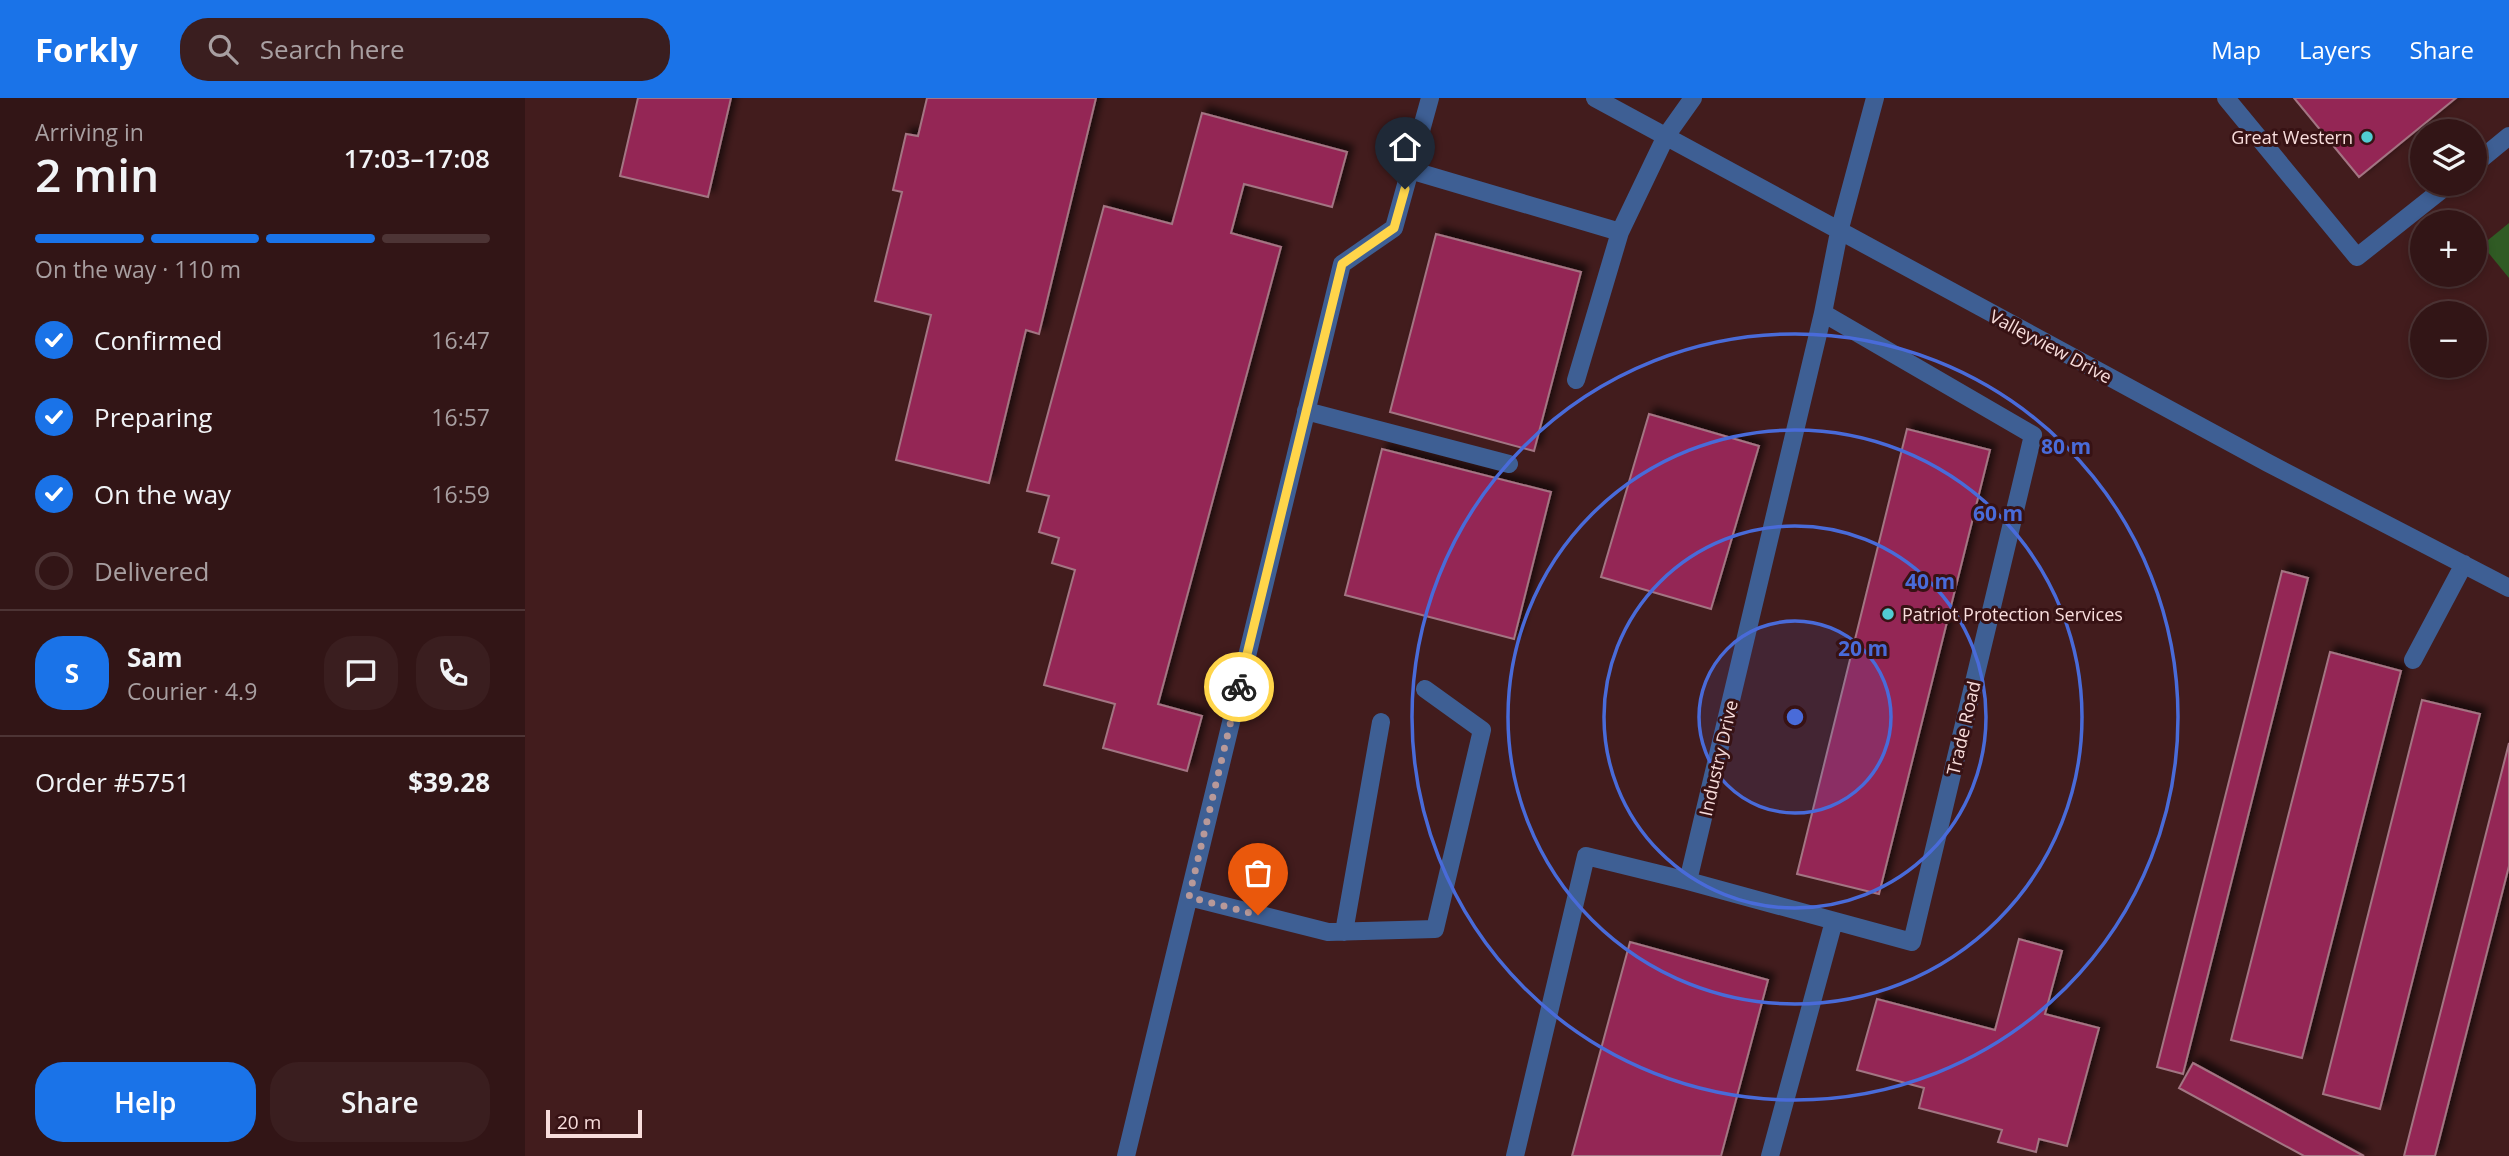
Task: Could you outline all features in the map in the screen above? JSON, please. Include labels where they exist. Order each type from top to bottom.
[{"type":"street","points":[[1126,1156],[1342,264],[1394,228],[1430,98]]},
{"type":"street","name":"Valleyview Drive","points":[[1595,98],[2268,463],[2509,588]]},
{"type":"street","points":[[1576,380],[1620,232],[1666,136],[1693,98]]},
{"type":"street","name":"Industry Drive","points":[[1688,881],[1823,313],[1839,232],[1875,98]]},
{"type":"street","points":[[2226,98],[2357,257],[2434,196]]},
{"type":"street","points":[[2487,153],[2509,136]]},
{"type":"street","points":[[1410,170],[1620,232]]},
{"type":"street","name":"Trade Road","points":[[1823,313],[2033,435],[1912,942],[1834,921]]},
{"type":"street","points":[[1306,411],[1509,464]]},
{"type":"street","points":[[2413,660],[2464,564]]},
{"type":"street","points":[[1189,897],[1328,932],[1434,929],[1482,730],[1425,690]]},
{"type":"street","points":[[1344,932],[1381,722]]},
{"type":"street","points":[[1515,1156],[1586,856],[1834,921],[1770,1156]]},
{"type":"green space","points":[[2509,223],[2509,278],[2487,251],[2487,241]]},
{"type":"building","points":[[638,98],[731,98],[708,197],[620,176]]},
{"type":"building","points":[[927,98],[1096,98],[1039,334],[1026,330],[989,483],[896,460],[931,315],[875,301],[902,192],[893,190],[906,134],[918,136]]},
{"type":"building","name":"Great Western","points":[[2294,98],[2456,98],[2430,119],[2410,119],[2410,135],[2359,177]]},
{"type":"building","points":[[1202,113],[1347,152],[1332,207],[1244,184],[1231,233],[1281,247],[1158,704],[1202,716],[1187,771],[1103,748],[1115,704],[1044,685],[1075,570],[1052,563],[1059,538],[1039,532],[1049,496],[1027,491],[1104,206],[1172,224]]},
{"type":"building","points":[[1436,234],[1581,272],[1534,451],[1390,412]]},
{"type":"building","points":[[1649,414],[1759,446],[1711,609],[1601,577]]},
{"type":"building","points":[[1907,429],[1990,450],[1879,894],[1797,874]]},
{"type":"building","points":[[1382,449],[1551,492],[1514,639],[1345,595]]},
{"type":"building","points":[[2282,571],[2308,578],[2183,1074],[2157,1067]]},
{"type":"building","points":[[2330,652],[2401,671],[2302,1058],[2231,1040]]},
{"type":"building","points":[[2422,700],[2480,714],[2380,1109],[2323,1094]]},
{"type":"building","points":[[2509,743],[2509,866],[2435,1156],[2404,1156]]},
{"type":"building","points":[[2019,939],[2062,951],[2045,1014],[2099,1028],[2067,1146],[2039,1139],[2036,1152],[1998,1142],[2002,1130],[1919,1108],[1924,1088],[1857,1070],[1877,999],[1995,1030]]},
{"type":"building","points":[[1630,942],[1768,980],[1721,1156],[1572,1156]]},
{"type":"building","points":[[2193,1063],[2364,1156],[2304,1156],[2179,1088]]},
{"type":"way so far","points":[[1239,687],[1189,897],[1258,915]]},
{"type":"place","name":"Great Western","points":[[2367,137]]},
{"type":"place","name":"Patriot Protection Services","points":[[1888,614]]},
{"type":"route","points":[[1239,687],[1342,264],[1394,228],[1405,189]]}]
